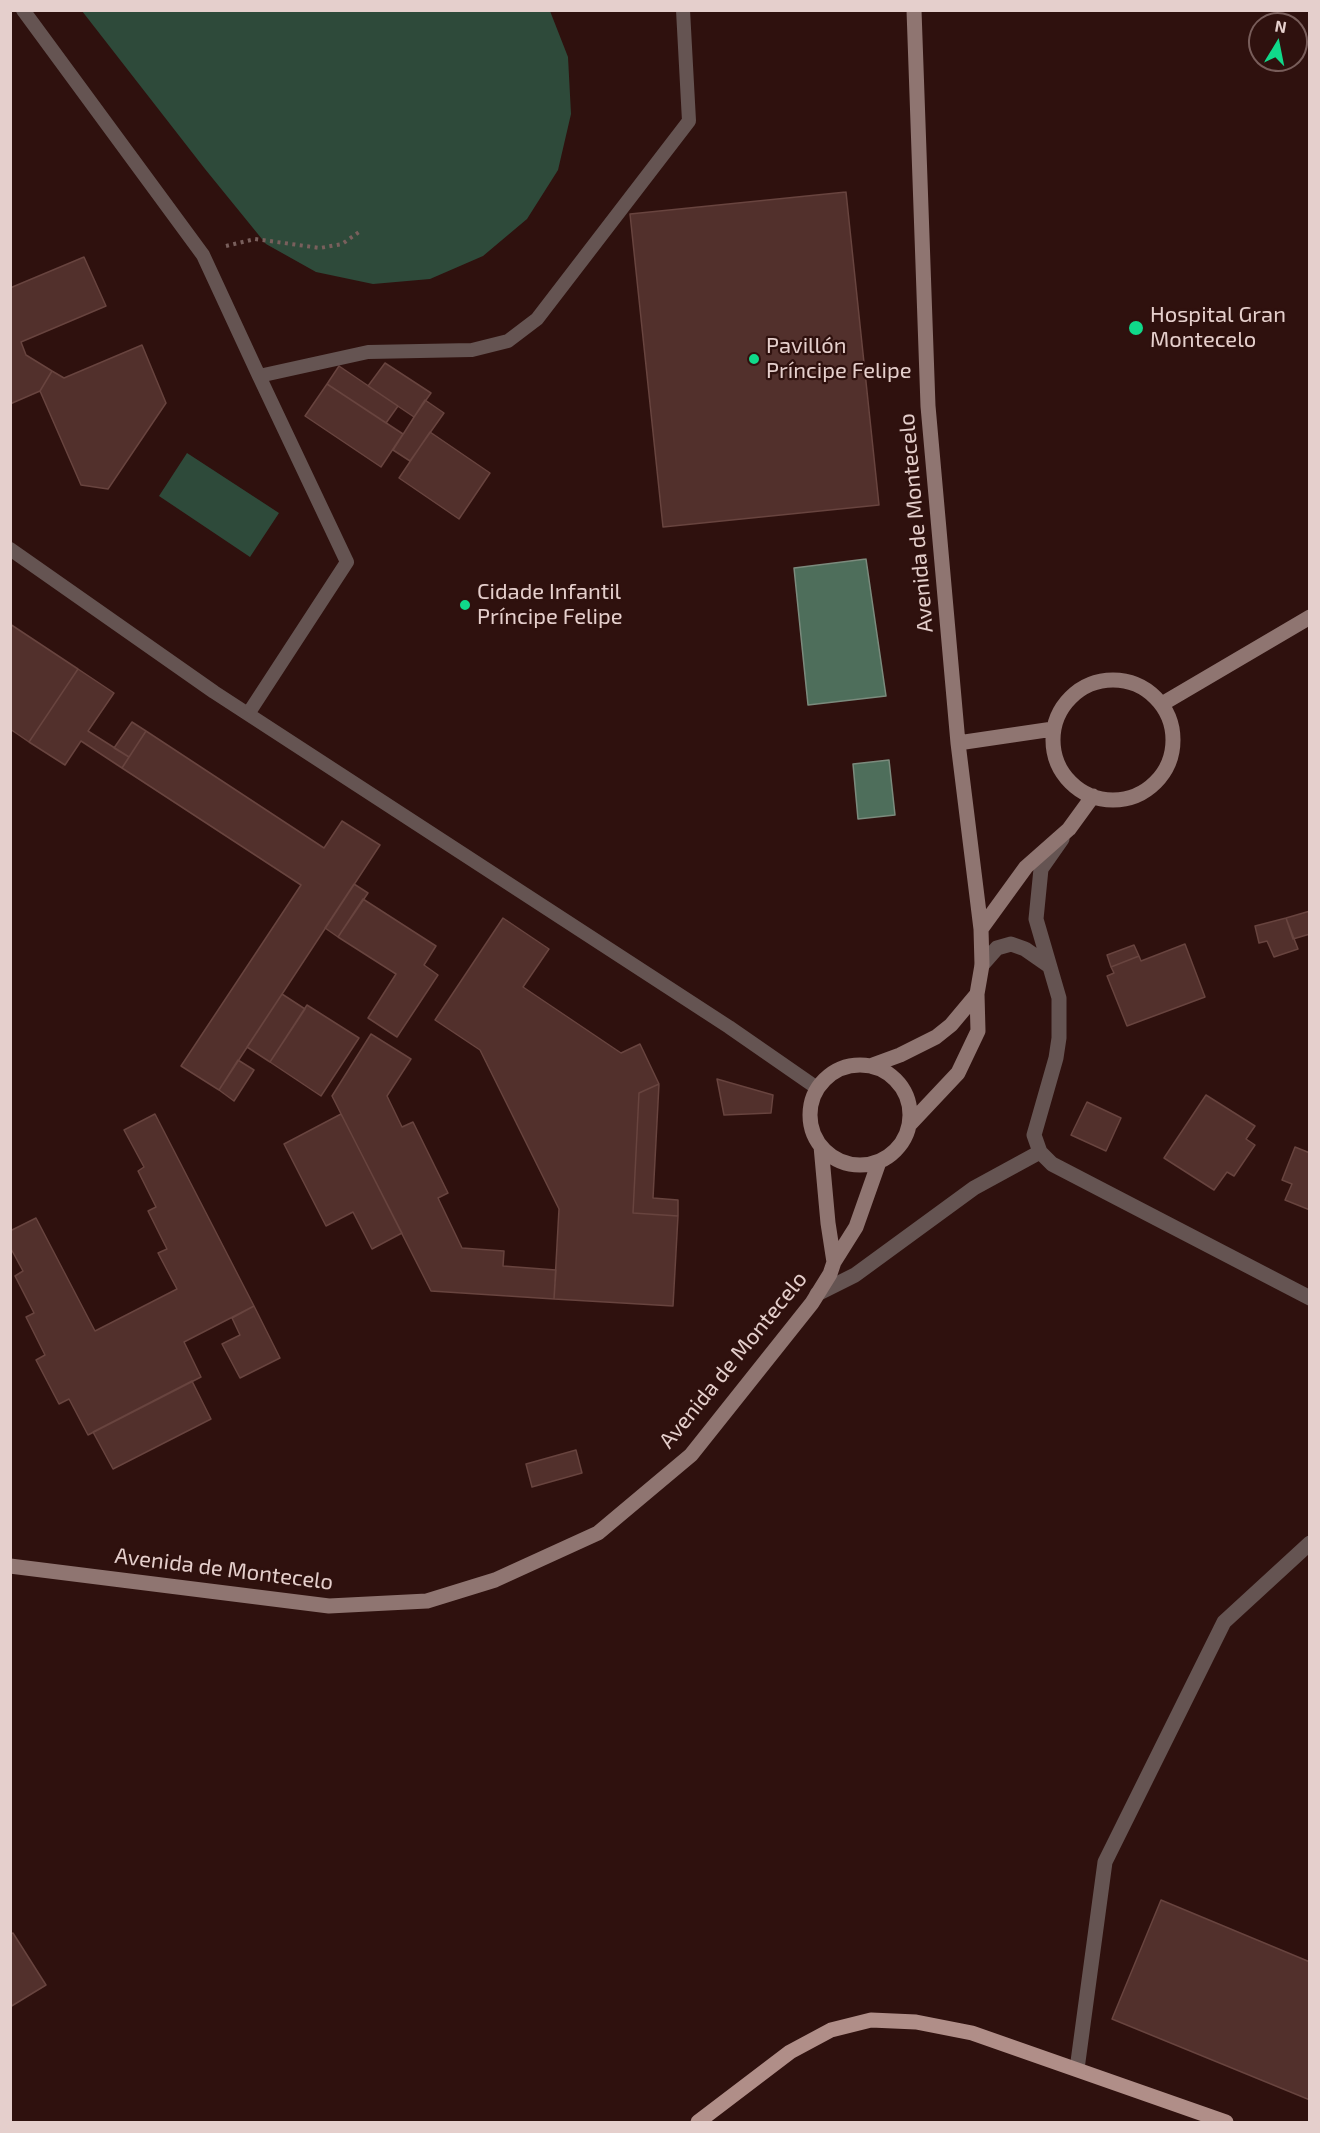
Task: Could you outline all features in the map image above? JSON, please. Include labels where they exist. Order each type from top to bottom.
[{"type":"main road","points":[[698,2122],[790,2052],[831,2030],[871,2020],[916,2022],[972,2033],[1226,2122]]},
{"type":"street","name":"Avenida de Montecelo","points":[[909,1124],[958,1073],[978,1031],[977,994],[982,965],[981,929],[958,743],[928,406],[914,10]]},
{"type":"street","points":[[1161,704],[1310,617]]},
{"type":"street","points":[[1109,680],[1129,681],[1147,690],[1161,704],[1170,721],[1173,740],[1170,759],[1161,776],[1148,789],[1131,797],[1112,800],[1093,796],[1078,789],[1066,777],[1057,762],[1053,746],[1053,729],[1060,710],[1072,695],[1089,684],[1109,680]]},
{"type":"street","points":[[958,743],[1053,729]]},
{"type":"street","points":[[1093,796],[1041,869],[1036,919],[1059,998],[1059,1038],[1056,1058],[1034,1135],[1040,1152],[1052,1164],[1310,1298]]},
{"type":"street","points":[[981,929],[1026,867],[1069,829]]},
{"type":"street","points":[[982,965],[997,948],[1011,944],[1025,949],[1048,965]]},
{"type":"street","points":[[870,1066],[900,1055],[936,1037],[951,1025],[977,994]]},
{"type":"street","points":[[870,1066],[879,1068],[894,1078],[904,1091],[910,1107],[909,1124],[904,1140],[893,1153],[879,1162],[862,1165],[847,1164],[833,1157],[821,1146],[813,1133],[810,1118],[811,1102],[818,1088],[829,1075],[845,1067],[870,1066]]},
{"type":"street","name":"Avenida de Montecelo","points":[[821,1146],[834,1262]]},
{"type":"street","points":[[818,1294],[855,1275],[974,1188],[1040,1152]]},
{"type":"street","name":"Avenida de Montecelo","points":[[10,1566],[329,1606],[427,1600],[495,1580],[598,1533],[691,1455],[818,1294],[834,1262],[856,1227],[879,1162]]},
{"type":"street","points":[[1077,2068],[1105,1862],[1224,1622],[1310,1543]]},
{"type":"lane","points":[[23,10],[203,255],[347,562],[248,714]]},
{"type":"lane","points":[[259,376],[368,352],[472,350],[508,341],[537,319],[688,121],[683,10]]},
{"type":"lane","points":[[10,549],[248,714],[729,1027],[818,1088]]},
{"type":"path","points":[[203,255],[240,241],[255,239],[320,248],[342,244],[362,230]]},
{"type":"shaded area","points":[[82,11],[550,11],[568,57],[571,114],[558,170],[527,219],[483,256],[430,279],[373,284],[316,272],[266,244]]},
{"type":"shaded area","points":[[187,453],[279,513],[250,557],[159,496]]},
{"type":"shaded area","points":[[866,559],[886,696],[808,705],[794,568]]},
{"type":"shaded area","points":[[889,760],[895,815],[858,819],[853,764]]},
{"type":"building","name":"Pavillón Príncipe Felipe","points":[[846,192],[879,505],[663,527],[630,214]]},
{"type":"building","points":[[84,257],[106,306],[21,342],[26,355],[52,371],[40,391],[10,404],[10,288]]},
{"type":"building","points":[[142,345],[166,403],[108,489],[81,485],[40,391],[52,371],[64,378]]},
{"type":"building","points":[[385,363],[431,393],[414,417],[368,386]]},
{"type":"building","points":[[339,366],[398,406],[386,423],[327,384]]},
{"type":"building","points":[[327,384],[403,434],[381,467],[305,416]]},
{"type":"building","points":[[425,400],[444,413],[410,461],[393,450]]},
{"type":"building","points":[[430,432],[490,473],[459,519],[399,478]]},
{"type":"building","points":[[10,624],[78,669],[29,742],[10,729]]},
{"type":"building","points":[[78,669],[114,693],[88,731],[129,757],[122,768],[81,741],[65,765],[29,742]]},
{"type":"building","points":[[132,722],[146,731],[129,757],[114,748]]},
{"type":"building","points":[[146,731],[324,848],[342,821],[380,845],[219,1090],[181,1066],[301,885],[122,768]]},
{"type":"building","points":[[354,884],[368,893],[338,937],[325,928]]},
{"type":"building","points":[[363,899],[436,946],[424,965],[438,975],[397,1037],[368,1018],[396,974],[338,937]]},
{"type":"building","points":[[1310,911],[1310,934],[1293,939],[1286,918]]},
{"type":"building","points":[[503,918],[549,949],[523,987],[621,1053],[640,1044],[659,1084],[639,1093],[633,1213],[678,1216],[673,1306],[554,1299],[559,1209],[480,1050],[435,1020]]},
{"type":"building","points":[[1286,918],[1298,949],[1274,957],[1267,941],[1259,943],[1255,926]]},
{"type":"building","points":[[1185,944],[1205,997],[1127,1026],[1107,976],[1114,973],[1111,967],[1139,956],[1141,961]]},
{"type":"building","points":[[1134,945],[1139,956],[1111,967],[1107,955]]},
{"type":"building","points":[[282,994],[305,1009],[270,1062],[247,1047]]},
{"type":"building","points":[[307,1005],[359,1038],[321,1096],[270,1062]]},
{"type":"building","points":[[371,1034],[411,1059],[387,1096],[402,1127],[413,1122],[448,1193],[438,1198],[462,1248],[504,1251],[503,1266],[556,1270],[554,1299],[431,1291],[332,1096]]},
{"type":"building","points":[[238,1060],[254,1070],[234,1101],[219,1090]]},
{"type":"building","points":[[717,1079],[773,1095],[771,1113],[724,1115]]},
{"type":"building","points":[[659,1084],[653,1198],[678,1200],[678,1216],[633,1213],[639,1093]]},
{"type":"building","points":[[1206,1095],[1255,1126],[1246,1139],[1255,1145],[1234,1176],[1227,1172],[1214,1190],[1164,1158]]},
{"type":"building","points":[[1087,1102],[1121,1118],[1106,1151],[1071,1135]]},
{"type":"building","points":[[155,1114],[254,1306],[184,1342],[201,1377],[88,1435],[69,1399],[59,1404],[36,1360],[45,1355],[26,1317],[34,1313],[15,1276],[23,1271],[10,1247],[10,1231],[36,1218],[95,1331],[177,1289],[158,1253],[167,1249],[148,1211],[156,1207],[138,1171],[144,1167],[124,1130]]},
{"type":"building","points":[[341,1114],[402,1233],[372,1249],[353,1212],[326,1226],[284,1144]]},
{"type":"building","points":[[1295,1147],[1310,1153],[1310,1210],[1285,1200],[1292,1184],[1282,1180]]},
{"type":"building","points":[[254,1306],[280,1358],[240,1378],[222,1344],[240,1335],[232,1318]]},
{"type":"building","points":[[192,1381],[211,1419],[113,1469],[93,1432]]},
{"type":"building","points":[[576,1450],[582,1473],[532,1487],[526,1464]]},
{"type":"building","points":[[1161,1900],[1310,1962],[1310,2100],[1112,2019]]},
{"type":"building","points":[[13,1933],[46,1985],[10,2007],[10,1934]]},
{"type":"place","name":"Hospital Gran Montecelo","points":[[1136,328]]},
{"type":"place","name":"Pavillón Príncipe Felipe","points":[[754,359]]},
{"type":"place","name":"Cidade Infantil Príncipe Felipe","points":[[465,605]]}]
